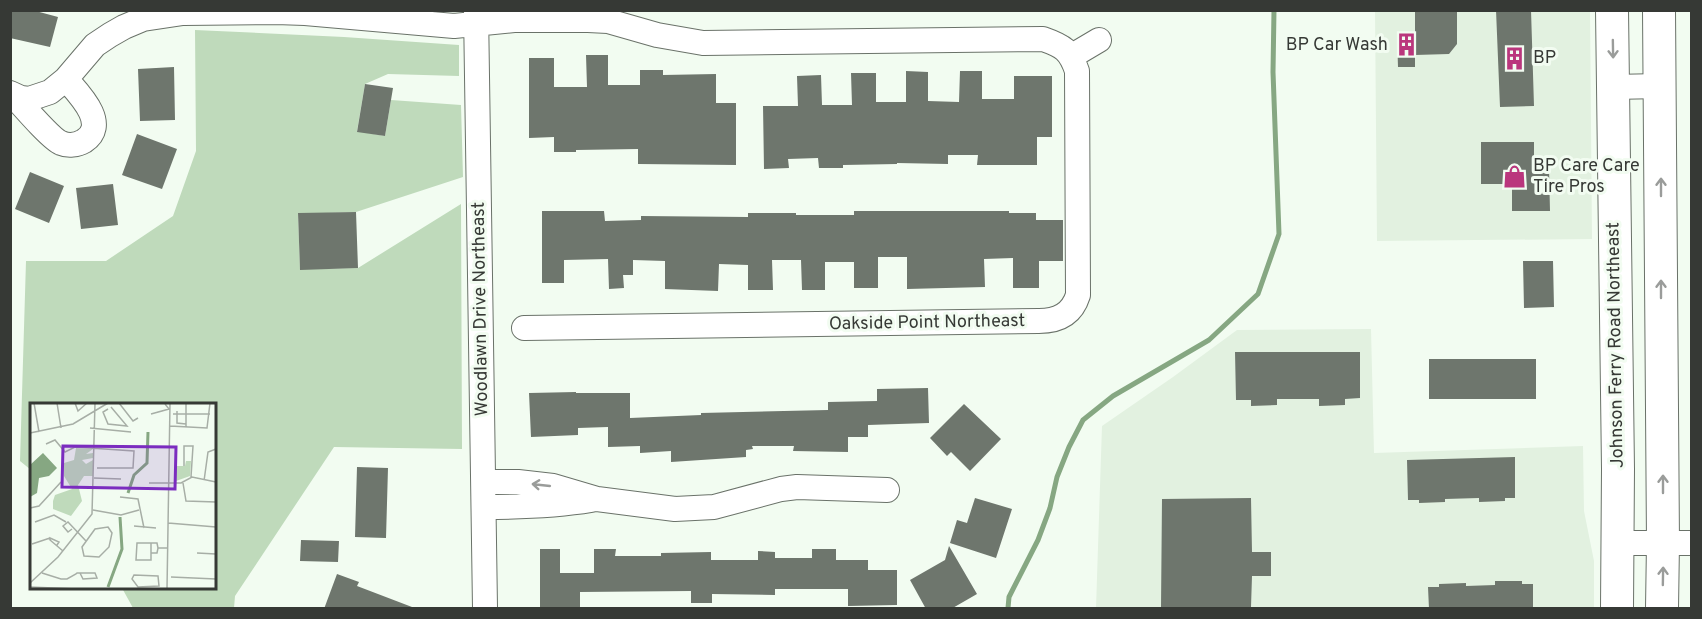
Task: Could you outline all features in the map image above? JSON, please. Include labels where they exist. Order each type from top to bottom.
[{"type":"main road","name":"Johnson Ferry Road Northeast","points":[[1612,10],[1617,609]]},
{"type":"main road","points":[[1659,10],[1677,543],[1662,609]]},
{"type":"street","points":[[11,94],[29,99],[50,92],[66,79],[95,45],[110,35],[143,19],[183,13],[276,12],[454,26],[476,17],[514,20],[608,21],[677,39],[703,43],[1043,39],[1060,45],[1072,56],[1098,40]]},
{"type":"street","name":"Woodlawn Drive Northeast","points":[[476,17],[485,609]]},
{"type":"street","name":"Oakside Point Northeast","points":[[524,327],[1052,321],[1062,317],[1075,304],[1078,296],[1077,70],[1072,56]]},
{"type":"street","points":[[11,94],[53,137],[62,144],[74,145],[91,134],[93,121],[92,113],[66,79]]},
{"type":"street","points":[[1613,87],[1660,86]]},
{"type":"street","points":[[484,482],[518,482],[553,486],[597,499],[675,509],[714,507],[781,489],[797,487],[887,490]]},
{"type":"street","points":[[484,507],[558,505],[597,499]]},
{"type":"street","points":[[1618,543],[1677,543]]},
{"type":"shaded area","points":[[1375,11],[1590,11],[1592,239],[1377,241]]},
{"type":"shaded area","points":[[1371,329],[1374,453],[1583,446],[1584,511],[1594,561],[1594,608],[1096,608],[1102,426],[1237,330]]},
{"type":"green space","points":[[195,30],[459,45],[459,76],[388,74],[365,84],[357,131],[385,136],[391,100],[461,105],[463,177],[356,212],[298,214],[300,269],[358,268],[461,204],[462,449],[334,447],[235,596],[234,608],[133,608],[123,589],[216,589],[216,403],[30,403],[30,469],[20,461],[26,261],[106,261],[173,216],[196,151]]},
{"type":"building","points":[[10,10],[32,10],[58,17],[50,47],[10,38]]},
{"type":"building","points":[[1415,10],[1457,10],[1457,44],[1449,54],[1415,55],[1415,67],[1398,67],[1397,36],[1415,36]]},
{"type":"building","name":"BP","points":[[1496,10],[1531,10],[1534,106],[1500,107]]},
{"type":"building","points":[[586,55],[608,55],[608,85],[640,85],[640,70],[663,70],[663,75],[716,74],[716,103],[736,103],[736,165],[638,164],[638,149],[554,152],[554,137],[529,138],[529,58],[554,58],[554,87],[587,87]]},
{"type":"building","points":[[174,67],[175,120],[140,121],[138,69]]},
{"type":"building","points":[[906,71],[928,72],[928,101],[959,102],[960,71],[982,71],[982,99],[1014,99],[1014,76],[1052,76],[1052,137],[1037,137],[1037,165],[977,165],[978,155],[948,155],[948,164],[897,163],[819,168],[818,158],[788,159],[789,168],[764,169],[763,106],[798,106],[797,76],[821,75],[822,105],[852,105],[851,73],[876,73],[876,102],[906,102]]},
{"type":"building","points":[[365,84],[393,88],[385,136],[357,132]]},
{"type":"building","points":[[137,134],[177,149],[162,189],[122,175]]},
{"type":"building","name":"BP Care Care Tire Pros","points":[[1481,142],[1534,142],[1534,168],[1549,168],[1550,211],[1512,211],[1512,184],[1481,184]]},
{"type":"building","points":[[30,172],[64,186],[49,223],[15,209]]},
{"type":"building","points":[[113,184],[118,225],[81,229],[76,188]]},
{"type":"building","points":[[542,211],[604,211],[605,221],[641,220],[641,216],[748,217],[748,213],[854,215],[854,211],[1036,213],[1036,220],[1063,220],[1063,261],[1039,261],[1039,288],[1013,288],[1013,258],[984,259],[985,287],[907,289],[907,257],[878,257],[878,288],[854,288],[854,262],[825,262],[825,290],[802,290],[801,260],[772,260],[773,290],[748,290],[748,265],[719,264],[718,291],[665,289],[665,261],[633,260],[633,275],[623,275],[624,288],[609,289],[608,259],[564,260],[564,283],[542,283]]},
{"type":"building","points":[[356,212],[358,268],[300,270],[298,213]]},
{"type":"building","points":[[1523,261],[1553,261],[1554,307],[1524,308]]},
{"type":"building","points":[[1235,352],[1360,352],[1360,398],[1345,399],[1345,405],[1319,406],[1319,399],[1277,399],[1277,405],[1251,406],[1251,400],[1236,400]]},
{"type":"building","points":[[1429,359],[1536,359],[1536,399],[1429,399]]},
{"type":"building","points":[[928,388],[929,423],[868,425],[868,437],[848,437],[848,452],[793,451],[794,446],[752,446],[753,449],[746,450],[746,457],[671,462],[671,451],[640,453],[640,446],[608,447],[608,427],[578,428],[578,435],[531,437],[529,393],[630,393],[630,418],[701,415],[701,413],[828,410],[828,402],[877,401],[877,389]]},
{"type":"building","points":[[964,404],[1001,439],[970,471],[951,452],[947,456],[930,438]]},
{"type":"building","points":[[1515,457],[1515,498],[1505,498],[1505,501],[1479,502],[1479,498],[1445,499],[1445,502],[1419,503],[1419,500],[1408,500],[1407,460]]},
{"type":"building","points":[[357,467],[388,468],[386,538],[355,537]]},
{"type":"building","points":[[975,498],[1012,509],[996,558],[950,543],[957,520],[967,523]]},
{"type":"building","points":[[1251,498],[1252,552],[1271,552],[1271,576],[1252,576],[1251,607],[1161,608],[1162,499]]},
{"type":"building","points":[[301,540],[339,541],[338,562],[300,561]]},
{"type":"building","points":[[949,546],[977,594],[951,609],[926,609],[910,580],[945,560]]},
{"type":"building","points":[[540,549],[560,549],[560,573],[594,573],[594,549],[616,549],[615,556],[661,556],[661,553],[711,552],[711,560],[758,560],[758,551],[775,552],[775,558],[812,558],[812,549],[836,549],[836,560],[868,560],[868,570],[897,570],[897,605],[848,606],[848,589],[775,589],[775,595],[712,594],[712,603],[691,603],[691,591],[580,592],[580,609],[540,609]]},
{"type":"building","points":[[337,574],[359,582],[357,586],[412,607],[411,609],[324,609]]},
{"type":"building","points":[[1495,581],[1522,581],[1522,584],[1533,584],[1533,609],[1429,609],[1428,587],[1439,587],[1439,584],[1466,583],[1466,586],[1495,585]]},
{"type":"waterway","points":[[1008,608],[1009,597],[1038,540],[1050,508],[1057,477],[1083,420],[1113,396],[1209,340],[1258,294],[1279,234],[1273,72],[1274,10]]},
{"type":"place","name":"BP Car Wash","points":[[1406,45]]},
{"type":"place","name":"BP","points":[[1515,58]]},
{"type":"place","name":"BP Care Care Tire Pros","points":[[1515,176]]}]
